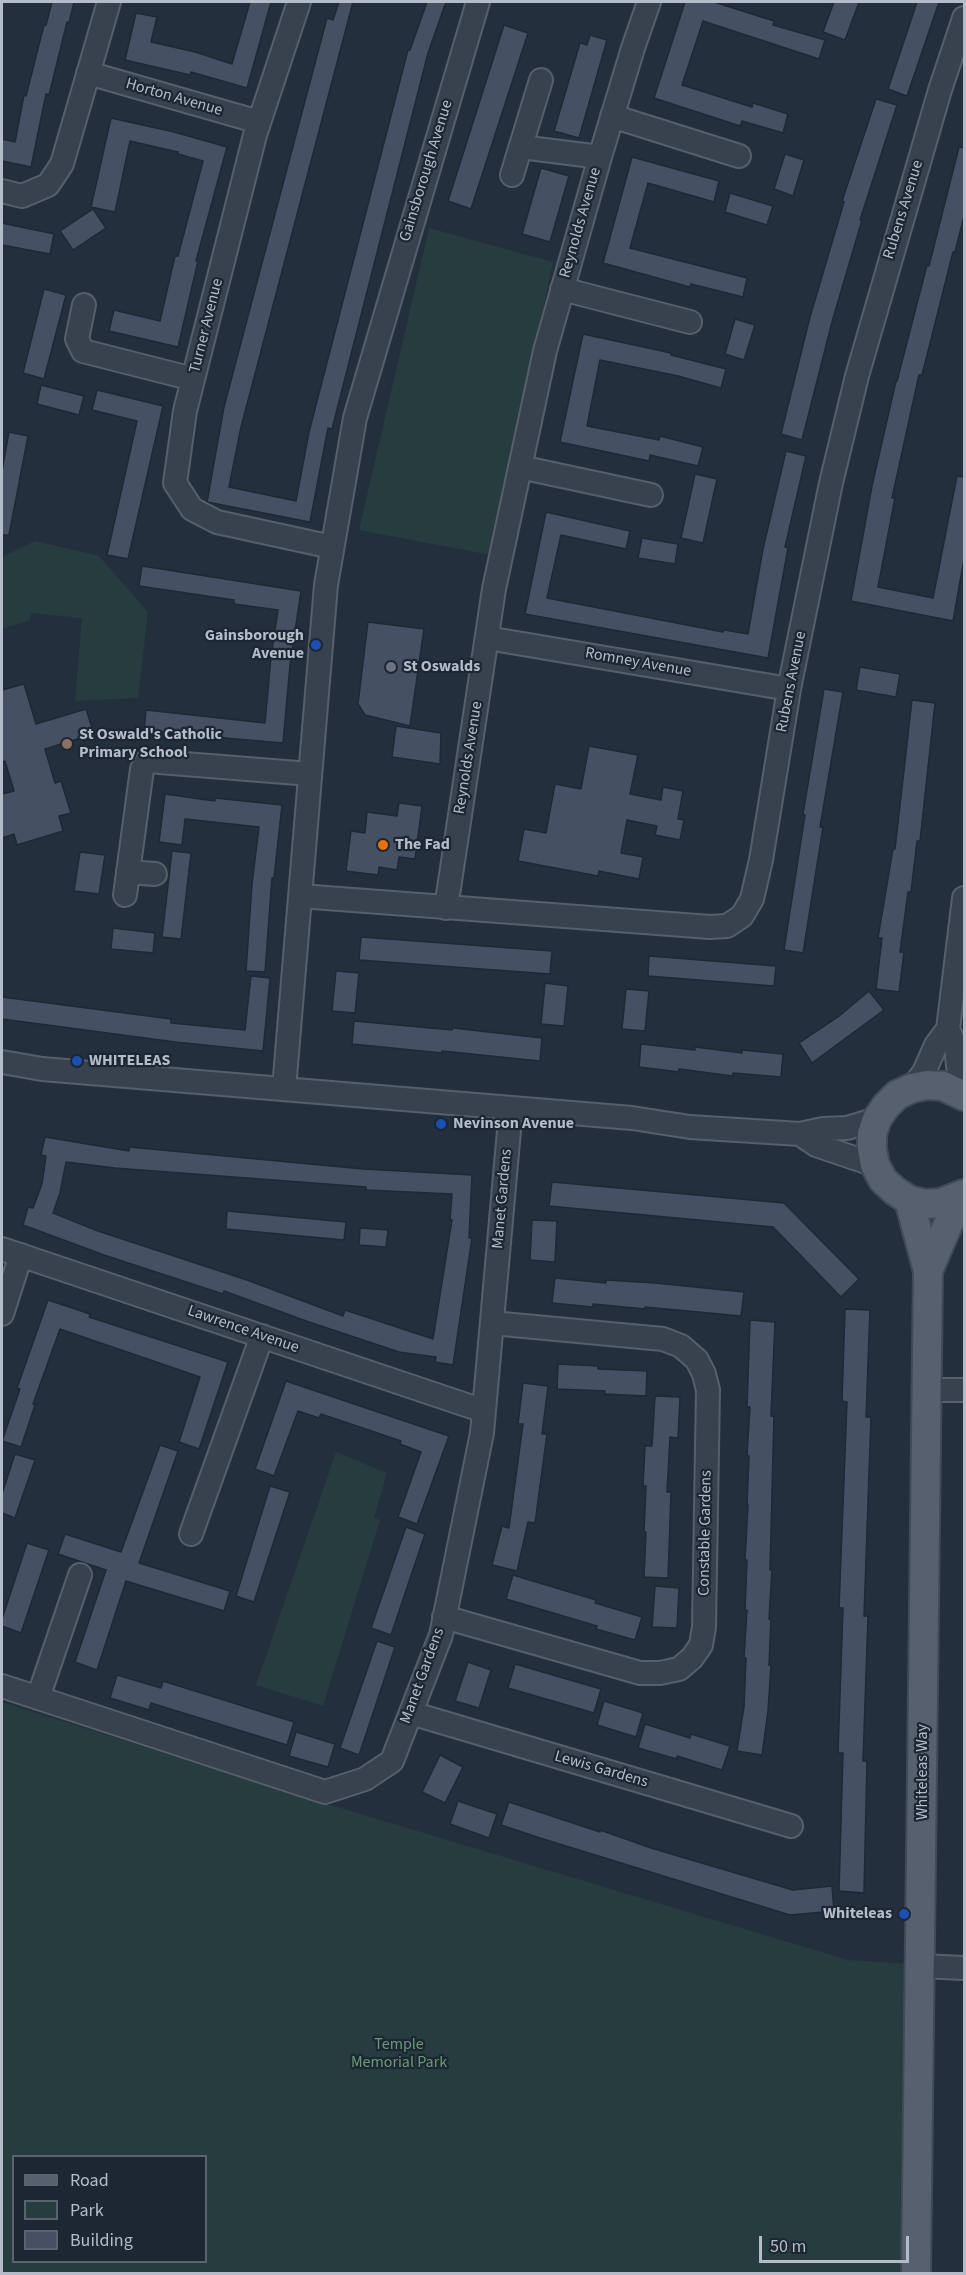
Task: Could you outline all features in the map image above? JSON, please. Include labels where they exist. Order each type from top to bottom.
[{"type":"main road","points":[[963,1094],[943,1086],[927,1085],[912,1088],[897,1095],[877,1119],[872,1134],[872,1149],[875,1165],[889,1185],[909,1200],[925,1204],[941,1203],[964,1196]]},
{"type":"main road","name":"Whiteleas Way","points":[[928,1271],[949,1222],[964,1196]]},
{"type":"main road","name":"Whiteleas Way","points":[[909,1200],[928,1271],[916,2274]]},
{"type":"street","points":[[2,191],[22,196],[48,185],[62,164],[109,2]]},
{"type":"street","name":"Turner Avenue","points":[[299,2],[260,122],[193,379],[185,411],[175,483],[192,508],[217,522],[332,547]]},
{"type":"street","name":"Gainsborough Avenue","points":[[284,1089],[326,585],[332,547],[358,407],[478,2]]},
{"type":"street","name":"Reynolds Avenue","points":[[446,908],[494,589],[545,351],[612,116],[649,2]]},
{"type":"street","name":"Rubens Avenue","points":[[300,896],[710,927],[727,926],[742,916],[752,899],[761,860],[789,689],[831,483],[856,376],[940,90],[964,18]]},
{"type":"street","name":"Horton Avenue","points":[[88,73],[260,122]]},
{"type":"street","points":[[512,175],[541,80]]},
{"type":"street","points":[[612,116],[739,156]]},
{"type":"street","name":"Reynolds Avenue","points":[[521,147],[600,157]]},
{"type":"street","name":"Reynolds Avenue","points":[[562,290],[690,322]]},
{"type":"street","points":[[84,305],[77,339],[76,359],[193,379]]},
{"type":"street","points":[[520,467],[651,495]]},
{"type":"street","name":"Romney Avenue","points":[[487,638],[789,689]]},
{"type":"street","points":[[125,895],[142,769],[147,761],[310,774]]},
{"type":"street","points":[[128,872],[155,874]]},
{"type":"street","points":[[912,1088],[924,1072],[936,1045],[948,1029],[964,898]]},
{"type":"street","points":[[948,1029],[956,1047],[963,1094]]},
{"type":"street","points":[[2,1062],[42,1069],[632,1118],[690,1127],[800,1134],[824,1129],[847,1128],[877,1119]]},
{"type":"street","name":"Manet Gardens","points":[[2,1686],[325,1792],[365,1779],[392,1761],[441,1635],[482,1433],[511,1108]]},
{"type":"street","points":[[800,1134],[816,1145],[875,1165]]},
{"type":"street","points":[[2,1314],[11,1252]]},
{"type":"street","name":"Lawrence Avenue","points":[[11,1252],[484,1411]]},
{"type":"street","name":"Constable Gardens","points":[[444,1617],[640,1673],[660,1673],[679,1669],[692,1658],[701,1645],[704,1627],[708,1390],[697,1360],[681,1347],[663,1339],[492,1323]]},
{"type":"street","points":[[191,1534],[262,1336]]},
{"type":"street","points":[[927,1390],[964,1390]]},
{"type":"street","points":[[38,1698],[80,1575]]},
{"type":"street","name":"Lewis Gardens","points":[[411,1713],[791,1826]]},
{"type":"street","points":[[921,1966],[964,1968]]},
{"type":"green space","points":[[429,228],[553,262],[491,555],[359,530]]},
{"type":"green space","points":[[35,541],[99,556],[148,612],[138,698],[75,701],[82,618],[31,613],[30,620],[2,629],[2,557]]},
{"type":"green space","points":[[336,1452],[387,1473],[374,1518],[380,1520],[323,1706],[256,1685]]},
{"type":"green space","name":"Temple Memorial Park","points":[[2,1702],[324,1803],[848,1960],[909,1964],[907,2273],[2,2273]]},
{"type":"building","points":[[52,2],[74,2],[49,95],[46,94],[31,167],[2,161],[2,139],[15,142],[24,95],[26,96]]},
{"type":"building","points":[[250,2],[271,2],[247,88],[191,72],[190,75],[125,60],[136,13],[157,17],[151,42],[195,52],[232,64]]},
{"type":"building","points":[[339,2],[353,2],[241,427],[229,487],[296,501],[309,432],[408,50],[410,50],[427,2],[446,2],[428,53],[332,429],[328,428],[310,522],[207,502],[224,407],[257,282],[327,18],[333,20]]},
{"type":"building","points":[[685,2],[714,2],[774,21],[773,25],[825,40],[819,59],[703,21],[682,85],[752,107],[753,103],[788,114],[783,133],[742,121],[740,126],[654,98]]},
{"type":"building","points":[[834,2],[859,2],[845,40],[823,32]]},
{"type":"building","points":[[917,2],[939,2],[907,96],[888,89]]},
{"type":"building","points":[[504,25],[528,33],[471,209],[448,201]]},
{"type":"building","points":[[590,35],[607,40],[579,138],[554,131],[580,43],[587,45]]},
{"type":"building","points":[[876,99],[897,105],[860,220],[862,220],[832,322],[802,440],[781,434],[810,317],[844,202],[842,201]]},
{"type":"building","points":[[111,118],[227,147],[196,261],[198,261],[178,347],[109,331],[114,310],[160,321],[175,256],[178,256],[203,161],[178,154],[178,152],[130,141],[115,212],[91,207]]},
{"type":"building","points":[[959,147],[964,148],[964,216],[922,375],[919,375],[892,498],[895,498],[878,587],[933,598],[957,476],[964,477],[964,559],[953,621],[851,601],[872,486],[896,381],[927,265],[929,266]]},
{"type":"building","points":[[785,154],[804,160],[793,196],[774,189]]},
{"type":"building","points":[[632,157],[719,181],[714,202],[648,183],[630,248],[747,278],[743,297],[691,284],[690,287],[603,263]]},
{"type":"building","points":[[541,168],[569,176],[550,242],[522,234]]},
{"type":"building","points":[[730,193],[773,206],[767,225],[725,212]]},
{"type":"building","points":[[93,209],[106,228],[73,250],[60,231]]},
{"type":"building","points":[[2,223],[54,234],[50,254],[2,245]]},
{"type":"building","points":[[44,289],[66,295],[44,379],[23,373]]},
{"type":"building","points":[[735,319],[755,325],[744,360],[725,354]]},
{"type":"building","points":[[583,334],[671,353],[671,355],[726,369],[721,388],[678,376],[600,360],[587,426],[659,440],[660,436],[703,447],[698,466],[650,455],[649,461],[560,442]]},
{"type":"building","points":[[41,385],[84,396],[79,415],[37,404]]},
{"type":"building","points":[[97,390],[163,406],[128,559],[107,555],[137,421],[92,410]]},
{"type":"building","points":[[9,432],[28,436],[9,535],[2,535],[2,471]]},
{"type":"building","points":[[786,451],[806,456],[785,547],[788,548],[768,658],[525,614],[546,512],[630,531],[626,549],[561,535],[547,598],[723,632],[724,630],[748,634],[763,549]]},
{"type":"building","points":[[695,474],[717,479],[703,543],[681,538]]},
{"type":"building","points":[[642,538],[678,544],[675,564],[638,558]]},
{"type":"building","points":[[142,566],[301,591],[290,665],[283,743],[144,731],[146,710],[265,723],[278,610],[234,604],[234,600],[139,586]]},
{"type":"building","name":"St Oswalds","points":[[368,622],[424,629],[410,726],[365,715],[358,704]]},
{"type":"building","points":[[860,667],[900,674],[896,697],[856,690]]},
{"type":"building","points":[[24,684],[36,724],[86,709],[94,734],[45,749],[55,783],[61,781],[71,813],[59,816],[63,831],[17,845],[14,834],[2,838],[2,794],[14,791],[5,761],[2,762],[2,690]]},
{"type":"building","points":[[824,689],[843,692],[820,827],[823,827],[803,953],[784,950],[805,815],[803,814]]},
{"type":"building","points":[[912,700],[935,703],[920,841],[917,841],[900,952],[904,952],[899,992],[876,989],[882,938],[878,938],[893,849],[895,849]]},
{"type":"building","points":[[396,726],[441,733],[440,764],[392,757]]},
{"type":"building","points":[[589,746],[638,755],[630,794],[661,800],[663,787],[683,791],[678,819],[684,820],[680,840],[655,835],[657,826],[627,820],[621,853],[643,857],[639,879],[599,871],[598,876],[518,861],[524,829],[546,833],[555,784],[581,789]]},
{"type":"building","points":[[165,794],[215,801],[215,798],[282,805],[274,878],[272,878],[265,972],[246,971],[252,884],[259,827],[185,819],[182,845],[159,842]]},
{"type":"building","name":"The Fad","points":[[399,803],[422,806],[415,859],[399,857],[397,870],[379,867],[378,875],[346,871],[351,831],[365,833],[367,812],[397,816]]},
{"type":"building","points":[[172,851],[191,853],[181,939],[162,937]]},
{"type":"building","points":[[80,852],[105,855],[99,894],[74,891]]},
{"type":"building","points":[[113,928],[155,933],[153,953],[111,949]]},
{"type":"building","points":[[361,937],[552,951],[550,974],[359,960]]},
{"type":"building","points":[[649,956],[776,966],[774,986],[648,976]]},
{"type":"building","points":[[336,971],[359,973],[355,1013],[332,1011]]},
{"type":"building","points":[[251,976],[270,978],[263,1051],[2,1019],[2,997],[171,1019],[171,1023],[245,1030]]},
{"type":"building","points":[[545,983],[568,986],[564,1026],[541,1024]]},
{"type":"building","points":[[626,989],[649,991],[645,1031],[622,1029]]},
{"type":"building","points":[[869,991],[884,1010],[812,1063],[799,1043],[838,1017]]},
{"type":"building","points":[[354,1021],[452,1030],[453,1028],[542,1038],[540,1061],[352,1044]]},
{"type":"building","points":[[641,1044],[695,1050],[695,1047],[742,1053],[742,1050],[783,1054],[781,1077],[733,1073],[733,1076],[679,1069],[679,1072],[639,1067]]},
{"type":"building","points":[[45,1137],[129,1151],[129,1147],[363,1169],[472,1175],[469,1238],[472,1238],[453,1365],[435,1362],[436,1357],[399,1352],[224,1291],[223,1294],[104,1255],[23,1225],[28,1207],[33,1208],[42,1184],[46,1156],[41,1155]],"holes":[[[66,1162],[115,1168],[366,1187],[366,1190],[452,1194],[450,1220],[452,1220],[433,1339],[345,1310],[343,1316],[247,1280],[98,1231],[53,1213],[60,1193]]]},
{"type":"building","points":[[552,1182],[784,1203],[859,1279],[841,1297],[773,1227],[549,1206]]},
{"type":"building","points":[[227,1211],[346,1222],[344,1240],[226,1229]]},
{"type":"building","points":[[532,1220],[557,1221],[555,1262],[530,1260]]},
{"type":"building","points":[[360,1228],[388,1230],[386,1247],[359,1245]]},
{"type":"building","points":[[555,1278],[606,1283],[606,1280],[655,1283],[744,1292],[741,1316],[645,1307],[645,1309],[593,1304],[593,1307],[552,1303]]},
{"type":"building","points":[[48,1300],[90,1314],[89,1317],[228,1362],[199,1449],[179,1442],[200,1377],[60,1329],[33,1404],[35,1405],[21,1447],[2,1441],[20,1389],[17,1388]]},
{"type":"building","points":[[845,1309],[870,1310],[866,1417],[871,1417],[864,1616],[868,1616],[863,1761],[867,1761],[864,1893],[839,1891],[843,1753],[838,1753],[843,1608],[839,1608],[847,1402],[842,1401]]},
{"type":"building","points":[[750,1320],[775,1322],[771,1416],[774,1416],[769,1619],[771,1619],[769,1665],[771,1665],[762,1755],[737,1751],[744,1707],[746,1658],[744,1658],[747,1560],[745,1560],[748,1505],[749,1456],[747,1455],[750,1407],[747,1407]]},
{"type":"building","points":[[558,1364],[598,1366],[598,1369],[647,1371],[646,1396],[557,1389]]},
{"type":"building","points":[[286,1381],[449,1436],[417,1524],[398,1517],[421,1452],[400,1444],[401,1441],[321,1414],[319,1418],[298,1411],[274,1476],[255,1469]]},
{"type":"building","points":[[523,1383],[548,1386],[542,1434],[547,1434],[535,1523],[528,1522],[517,1571],[492,1565],[502,1526],[509,1528],[523,1424],[518,1424]]},
{"type":"building","points":[[655,1396],[680,1397],[678,1438],[670,1437],[667,1492],[671,1492],[668,1578],[644,1577],[645,1446],[652,1446]]},
{"type":"building","points":[[160,1445],[178,1451],[139,1563],[230,1591],[224,1611],[126,1581],[97,1670],[75,1662],[106,1570],[58,1554],[65,1534],[121,1552]]},
{"type":"building","points":[[15,1454],[35,1460],[15,1518],[2,1513],[2,1494]]},
{"type":"building","points":[[270,1486],[290,1492],[254,1602],[236,1596]]},
{"type":"building","points":[[406,1527],[425,1534],[391,1635],[371,1628]]},
{"type":"building","points":[[27,1543],[49,1550],[21,1633],[2,1626],[2,1619]]},
{"type":"building","points":[[513,1575],[596,1600],[595,1603],[642,1617],[635,1640],[596,1629],[597,1626],[506,1599]]},
{"type":"building","points":[[655,1586],[679,1588],[677,1628],[652,1627]]},
{"type":"building","points":[[377,1641],[395,1647],[359,1755],[340,1748]]},
{"type":"building","points":[[468,1662],[491,1670],[479,1708],[455,1701]]},
{"type":"building","points":[[515,1664],[601,1689],[594,1713],[508,1688]]},
{"type":"building","points":[[117,1675],[161,1688],[163,1681],[294,1722],[287,1745],[151,1703],[149,1710],[110,1698]]},
{"type":"building","points":[[604,1701],[643,1713],[636,1737],[597,1725]]},
{"type":"building","points":[[645,1724],[690,1738],[691,1734],[730,1746],[722,1770],[677,1756],[677,1759],[638,1748]]},
{"type":"building","points":[[296,1732],[335,1744],[328,1767],[289,1756]]},
{"type":"building","points":[[440,1755],[463,1767],[445,1803],[422,1792]]},
{"type":"building","points":[[458,1801],[497,1814],[489,1838],[450,1824]]},
{"type":"building","points":[[509,1802],[651,1848],[793,1890],[832,1886],[834,1911],[790,1915],[501,1825]]},
{"type":"place","name":"Gainsborough Avenue","points":[[316,645]]},
{"type":"place","name":"St Oswalds","points":[[391,667]]},
{"type":"place","name":"St Oswald's Catholic Primary School","points":[[67,744]]},
{"type":"place","name":"The Fad","points":[[383,845]]},
{"type":"place","name":"WHITELEAS","points":[[77,1061]]},
{"type":"place","name":"Nevinson Avenue","points":[[441,1124]]},
{"type":"place","name":"Whiteleas","points":[[904,1914]]}]
